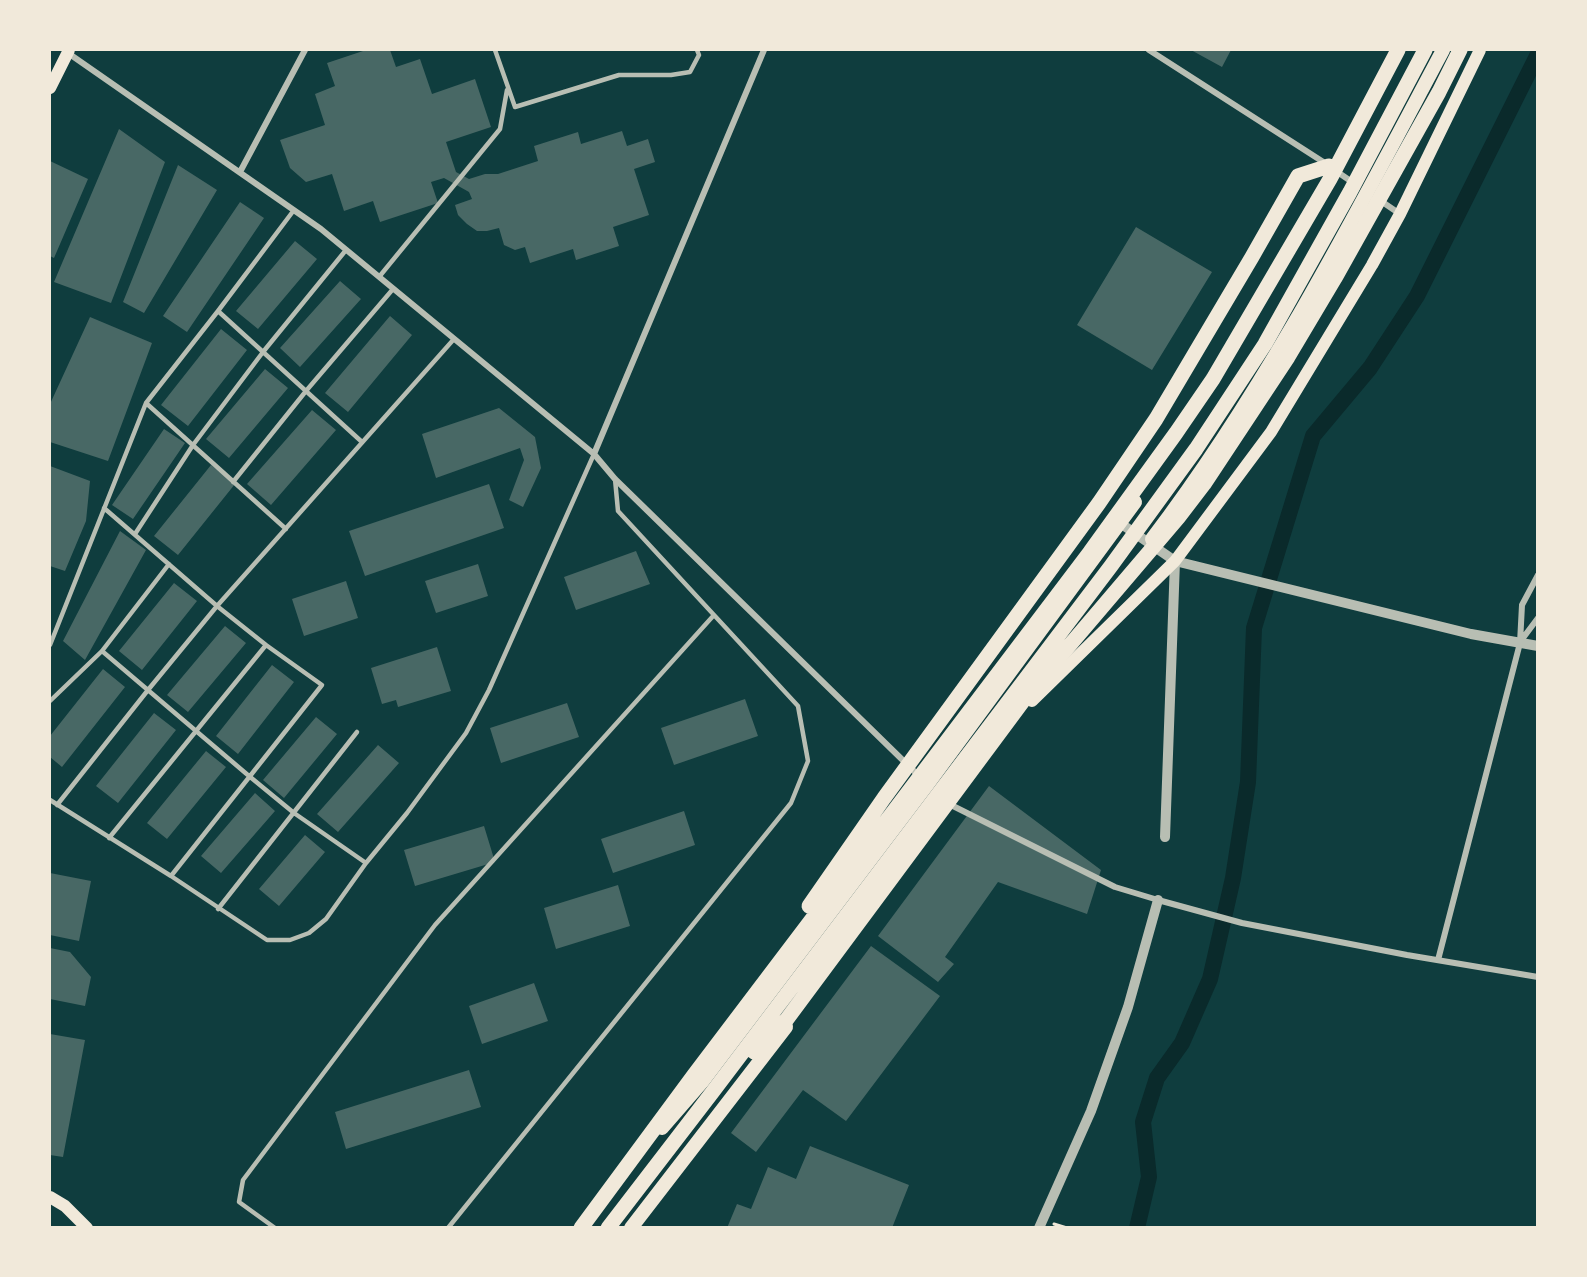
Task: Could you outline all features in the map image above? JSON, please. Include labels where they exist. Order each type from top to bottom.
[{"type":"highway","points":[[579,1227],[1090,552],[1176,433],[1218,370],[1325,189],[1398,50]]},
{"type":"highway","points":[[608,1227],[1111,566],[1196,449],[1265,344],[1350,192],[1425,50]]},
{"type":"highway","points":[[711,1094],[787,1018],[1029,693],[1171,527],[1204,484],[1288,357],[1335,278],[1460,50]]},
{"type":"highway","points":[[610,1188],[647,1126],[830,877],[891,788],[1099,503],[1179,382],[1298,176],[1329,166]]},
{"type":"main road","points":[[579,1227],[702,1082],[927,785],[1163,463],[1276,279],[1329,166],[1390,50]]},
{"type":"main road","points":[[631,1227],[856,937],[1172,512],[1249,398],[1288,334],[1368,192],[1443,50]]},
{"type":"main road","points":[[1032,701],[1174,561],[1271,432],[1372,265],[1400,214],[1480,50]]},
{"type":"main road","points":[[50,88],[67,51]]},
{"type":"main road","points":[[50,1197],[65,1206],[87,1227]]},
{"type":"street","points":[[240,172],[305,50]]},
{"type":"street","points":[[594,454],[764,50]]},
{"type":"street","points":[[1149,50],[1400,214]]},
{"type":"street","points":[[67,51],[321,229],[594,454],[615,480],[927,785]]},
{"type":"street","points":[[1120,523],[1174,561],[1471,634],[1538,646]]},
{"type":"street","points":[[1165,837],[1174,561]]},
{"type":"street","points":[[1438,960],[1520,643],[1522,605],[1538,575]]},
{"type":"street","points":[[1520,643],[1538,618]]},
{"type":"street","points":[[953,806],[1115,887],[1158,900],[1242,923],[1538,977]]},
{"type":"street","points":[[1039,1227],[1091,1111],[1128,1007],[1158,900]]},
{"type":"lane","points":[[495,50],[515,107],[619,75],[670,75],[690,72],[699,55],[697,50]]},
{"type":"lane","points":[[380,277],[500,129],[508,87]]},
{"type":"lane","points":[[50,645],[146,403],[294,210]]},
{"type":"lane","points":[[135,534],[193,445],[263,352],[346,250]]},
{"type":"lane","points":[[233,482],[306,391],[393,289]]},
{"type":"lane","points":[[218,311],[362,442]]},
{"type":"lane","points":[[57,805],[217,606],[454,339]]},
{"type":"lane","points":[[146,403],[286,529]]},
{"type":"lane","points":[[50,800],[267,940],[290,940],[309,933],[326,919],[471,724],[489,690],[594,454]]},
{"type":"lane","points":[[448,1227],[791,803],[808,761],[798,706],[618,511],[615,480]]},
{"type":"lane","points":[[104,508],[217,606],[266,645],[322,684],[171,876]]},
{"type":"lane","points":[[50,701],[102,651],[169,564]]},
{"type":"lane","points":[[275,1227],[239,1203],[243,1180],[435,925],[714,615]]},
{"type":"lane","points":[[109,838],[266,645]]},
{"type":"lane","points":[[102,651],[294,813],[366,863]]},
{"type":"lane","points":[[218,909],[357,732]]},
{"type":"building","points":[[366,50],[390,50],[396,67],[420,59],[432,94],[475,79],[491,127],[446,142],[456,172],[469,179],[485,174],[498,174],[538,161],[534,146],[578,132],[581,144],[622,131],[627,146],[648,139],[655,162],[634,169],[649,215],[613,227],[619,246],[576,260],[573,249],[530,263],[525,247],[515,250],[504,245],[499,228],[477,231],[467,224],[458,215],[455,205],[472,199],[469,192],[444,178],[431,182],[438,203],[380,222],[373,201],[344,211],[332,174],[306,182],[290,168],[280,140],[325,125],[315,94],[335,86],[327,63]]},
{"type":"building","points":[[1191,50],[1231,50],[1222,67]]},
{"type":"building","points":[[119,129],[165,162],[111,303],[54,282]]},
{"type":"building","points":[[50,161],[88,179],[54,258],[50,256]]},
{"type":"building","points":[[178,165],[217,190],[144,313],[123,302]]},
{"type":"building","points":[[240,202],[264,218],[187,332],[163,316]]},
{"type":"building","points":[[1136,227],[1212,272],[1152,370],[1077,325]]},
{"type":"building","points":[[295,241],[317,259],[258,329],[236,311]]},
{"type":"building","points":[[340,281],[361,299],[300,367],[280,348]]},
{"type":"building","points":[[390,316],[412,335],[348,412],[325,393]]},
{"type":"building","points":[[90,317],[152,343],[108,461],[50,442],[50,404]]},
{"type":"building","points":[[221,329],[247,350],[188,426],[161,405]]},
{"type":"building","points":[[265,369],[288,388],[229,458],[206,439]]},
{"type":"building","points":[[499,408],[535,437],[541,468],[523,507],[509,500],[524,460],[520,448],[436,478],[422,434]]},
{"type":"building","points":[[312,410],[336,430],[271,505],[247,484]]},
{"type":"building","points":[[164,429],[185,443],[133,519],[112,505]]},
{"type":"building","points":[[211,465],[235,484],[178,555],[154,536]]},
{"type":"building","points":[[50,466],[90,481],[86,521],[65,571],[50,566]]},
{"type":"building","points":[[489,484],[504,528],[365,576],[349,531]]},
{"type":"building","points":[[120,531],[146,550],[85,660],[63,641]]},
{"type":"building","points":[[636,551],[650,584],[576,610],[564,577]]},
{"type":"building","points":[[478,564],[488,596],[436,613],[425,581]]},
{"type":"building","points":[[346,581],[358,618],[304,636],[292,599]]},
{"type":"building","points":[[174,583],[197,601],[142,670],[119,651]]},
{"type":"building","points":[[225,626],[246,643],[188,712],[167,695]]},
{"type":"building","points":[[437,647],[451,691],[398,707],[396,700],[382,704],[371,668]]},
{"type":"building","points":[[272,665],[294,682],[238,754],[216,736]]},
{"type":"building","points":[[103,669],[125,687],[62,767],[50,757],[50,736]]},
{"type":"building","points":[[745,699],[758,736],[674,765],[661,728]]},
{"type":"building","points":[[567,703],[579,737],[501,763],[490,728]]},
{"type":"building","points":[[154,713],[176,730],[118,803],[96,786]]},
{"type":"building","points":[[316,717],[337,734],[284,798],[263,780]]},
{"type":"building","points":[[378,745],[399,763],[338,832],[317,814]]},
{"type":"building","points":[[206,751],[226,767],[167,839],[147,823]]},
{"type":"building","points":[[989,786],[1101,870],[1087,914],[998,882],[945,957],[954,964],[938,982],[878,936]]},
{"type":"building","points":[[255,793],[275,811],[221,873],[201,856]]},
{"type":"building","points":[[684,811],[695,845],[613,873],[601,839]]},
{"type":"building","points":[[484,826],[495,862],[415,886],[404,850]]},
{"type":"building","points":[[305,835],[325,852],[279,906],[259,889]]},
{"type":"building","points":[[50,873],[91,881],[79,941],[50,935]]},
{"type":"building","points":[[618,885],[630,926],[556,949],[544,908]]},
{"type":"building","points":[[871,946],[940,996],[846,1121],[803,1090],[756,1152],[731,1133]]},
{"type":"building","points":[[50,948],[70,952],[91,977],[85,1006],[50,999]]},
{"type":"building","points":[[534,983],[548,1021],[482,1044],[469,1006]]},
{"type":"building","points":[[50,1034],[85,1040],[63,1157],[50,1155]]},
{"type":"building","points":[[469,1070],[481,1107],[346,1149],[335,1112]]},
{"type":"building","points":[[810,1146],[909,1185],[892,1228],[727,1228],[737,1204],[751,1209],[768,1167],[796,1179]]},
{"type":"waterway","points":[[1137,1228],[1149,1177],[1143,1122],[1157,1078],[1182,1043],[1210,979],[1233,878],[1248,782],[1254,628],[1313,436],[1370,368],[1417,296],[1538,54]]}]
